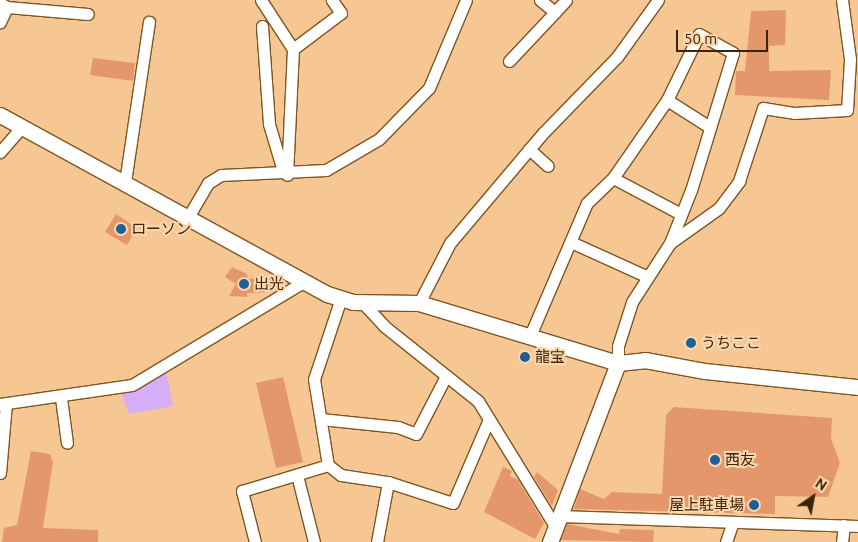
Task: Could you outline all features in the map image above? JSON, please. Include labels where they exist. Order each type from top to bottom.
[{"type":"street","points":[[261,0],[293,49],[285,175]]},
{"type":"street","points":[[293,49],[341,13],[332,0]]},
{"type":"street","points":[[187,219],[208,183],[221,175],[285,175],[326,170],[358,153],[398,123],[429,88],[466,0]]},
{"type":"street","points":[[540,0],[555,12]]},
{"type":"street","points":[[509,61],[566,0]]},
{"type":"street","points":[[419,303],[450,243],[529,149],[618,57],[658,0]]},
{"type":"street","points":[[550,542],[618,363],[624,328],[646,276],[670,243],[719,208],[739,180],[763,108],[794,113],[848,110],[850,59],[842,0]]},
{"type":"street","points":[[0,22],[4,5],[88,14]]},
{"type":"street","points":[[125,182],[149,22]]},
{"type":"street","points":[[262,26],[268,124],[285,175]]},
{"type":"street","points":[[530,338],[573,243],[587,203],[613,178],[667,100],[699,34],[733,53],[708,126],[691,190],[679,213],[670,243]]},
{"type":"street","points":[[667,100],[708,126]]},
{"type":"street","points":[[0,115],[125,182],[302,283],[341,298],[362,302],[419,303],[618,363],[645,360],[705,372],[858,387]]},
{"type":"street","points":[[0,152],[22,127]]},
{"type":"street","points":[[529,149],[548,166]]},
{"type":"street","points":[[613,178],[679,213]]},
{"type":"street","points":[[573,243],[646,276]]},
{"type":"street","points":[[0,473],[3,404],[61,398],[132,385],[302,283]]},
{"type":"street","points":[[341,298],[314,379],[328,465],[341,475],[388,482],[453,503],[489,418]]},
{"type":"street","points":[[362,302],[384,326],[478,401],[557,521]]},
{"type":"street","points":[[321,419],[398,427],[416,434],[446,376]]},
{"type":"street","points":[[61,398],[67,443]]},
{"type":"street","points":[[255,542],[242,491],[328,465]]},
{"type":"street","points":[[297,474],[314,542]]},
{"type":"street","points":[[377,542],[388,482]]},
{"type":"street","points":[[557,521],[733,522],[858,526]]},
{"type":"street","points":[[726,542],[733,522]]},
{"type":"street","points":[[842,542],[844,525]]},
{"type":"shaded area","points":[[166,372],[173,406],[129,414],[121,393]]},
{"type":"building","points":[[786,10],[785,45],[769,46],[769,71],[831,70],[829,100],[735,95],[736,71],[745,71],[751,11]]},
{"type":"building","points":[[93,58],[135,63],[133,81],[90,75]]},
{"type":"building","points":[[116,214],[137,228],[127,245],[105,232]]},
{"type":"building","points":[[232,267],[247,274],[248,279],[272,277],[276,288],[272,292],[247,293],[247,297],[229,296],[236,284],[225,277]]},
{"type":"building","points":[[283,377],[303,462],[276,468],[256,383]]},
{"type":"building","points":[[674,407],[832,418],[831,439],[840,463],[828,497],[775,496],[775,514],[574,509],[580,489],[604,499],[612,492],[662,494],[666,415]]},
{"type":"building","points":[[31,451],[50,454],[53,462],[43,528],[98,530],[98,542],[2,542],[4,528],[17,525]]},
{"type":"building","points":[[503,467],[512,471],[510,476],[518,480],[544,523],[535,539],[484,512]]},
{"type":"building","points":[[537,472],[558,490],[552,506],[534,477]]},
{"type":"building","points":[[567,524],[619,534],[620,529],[654,530],[653,542],[561,540]]},
{"type":"place","name":"ローソン","points":[[121,229]]},
{"type":"place","name":"出光","points":[[244,284]]},
{"type":"place","name":"うちここ","points":[[691,343]]},
{"type":"place","name":"龍宝","points":[[525,357]]},
{"type":"place","name":"西友","points":[[715,460]]},
{"type":"place","name":"屋上駐車場","points":[[754,505]]}]
